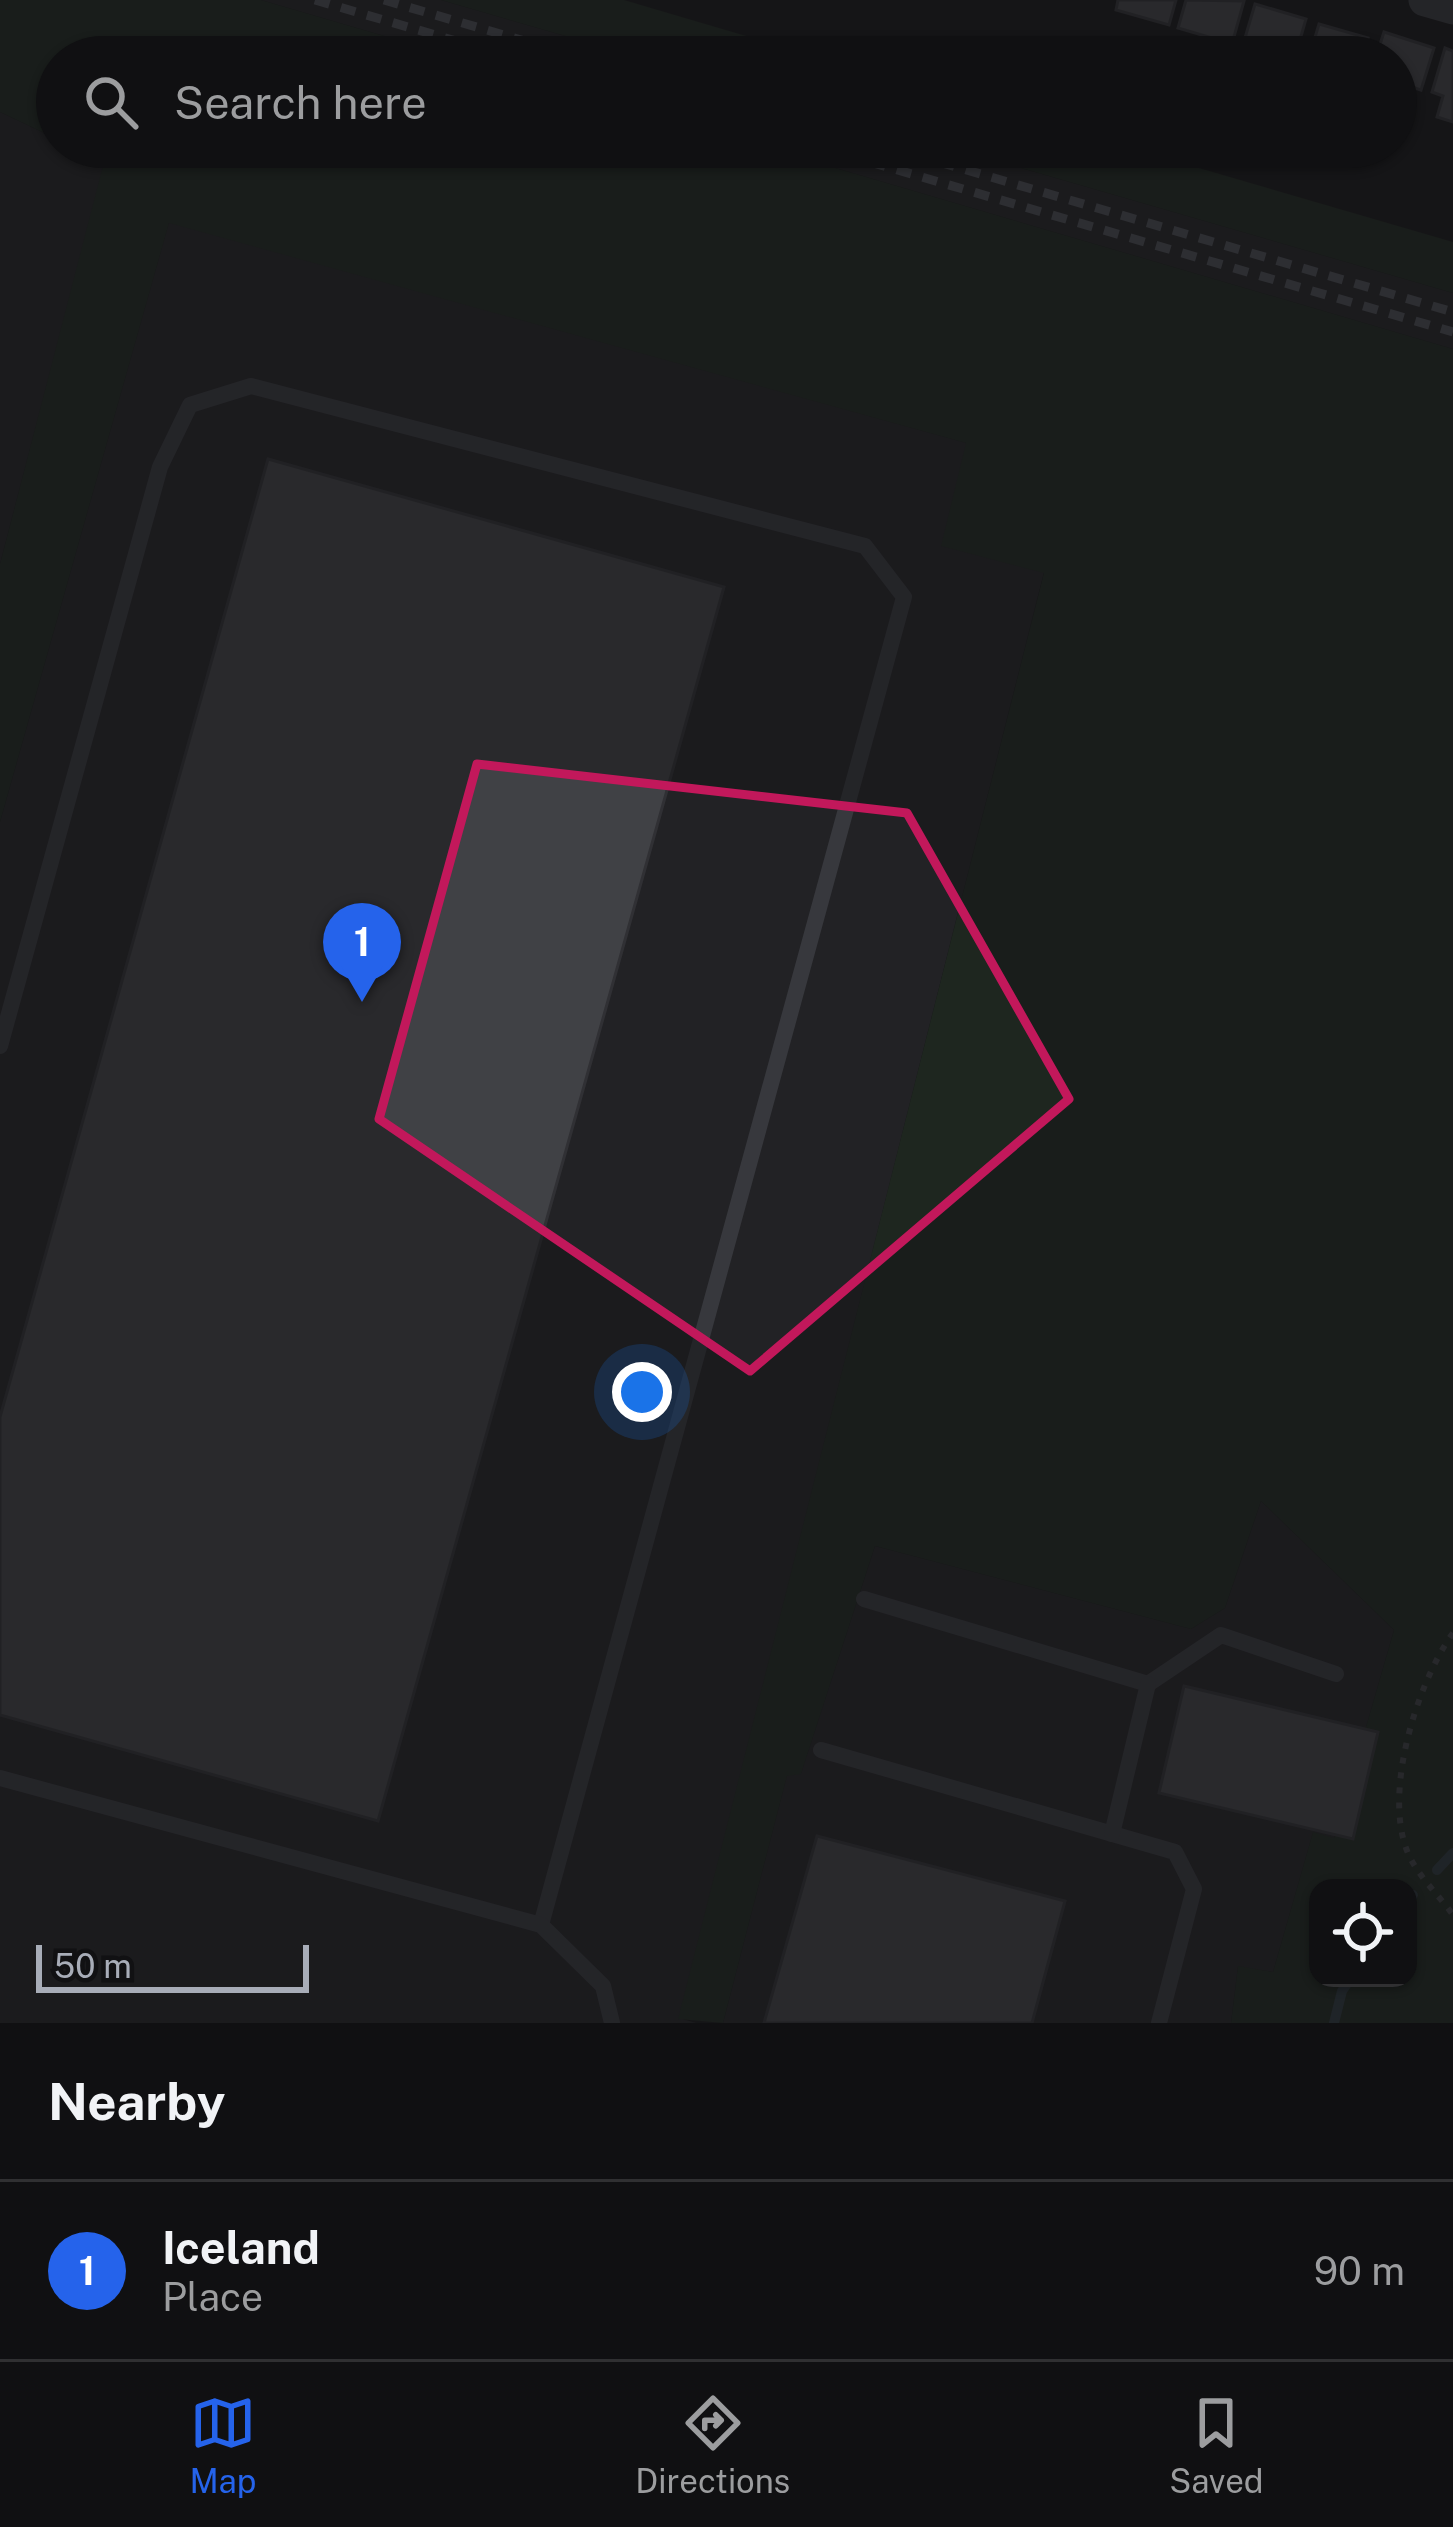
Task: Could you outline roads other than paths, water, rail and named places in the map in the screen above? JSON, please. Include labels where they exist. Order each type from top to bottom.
[{"type":"street","points":[[1425,0],[1453,8]]},
{"type":"lane","points":[[0,1046],[160,466],[190,405],[250,386],[865,546],[904,596],[541,1925]]},
{"type":"lane","points":[[864,1599],[1148,1684]]},
{"type":"lane","points":[[1112,1834],[1148,1684],[1221,1635],[1336,1674]]},
{"type":"lane","points":[[821,1750],[1175,1852],[1194,1888],[1159,2023]]},
{"type":"lane","points":[[0,1778],[541,1925],[603,1986],[612,2023]]},
{"type":"waterway","points":[[1437,1870],[1453,1853]]},
{"type":"waterway","points":[[1334,2023],[1345,1987]]},
{"type":"railway","points":[[315,0],[439,36]]},
{"type":"railway","points":[[384,0],[507,36]]},
{"type":"railway","points":[[891,168],[1453,332]]},
{"type":"railway","points":[[960,168],[1453,312]]},
{"type":"place","name":"Iceland","points":[[362,1002]]}]
